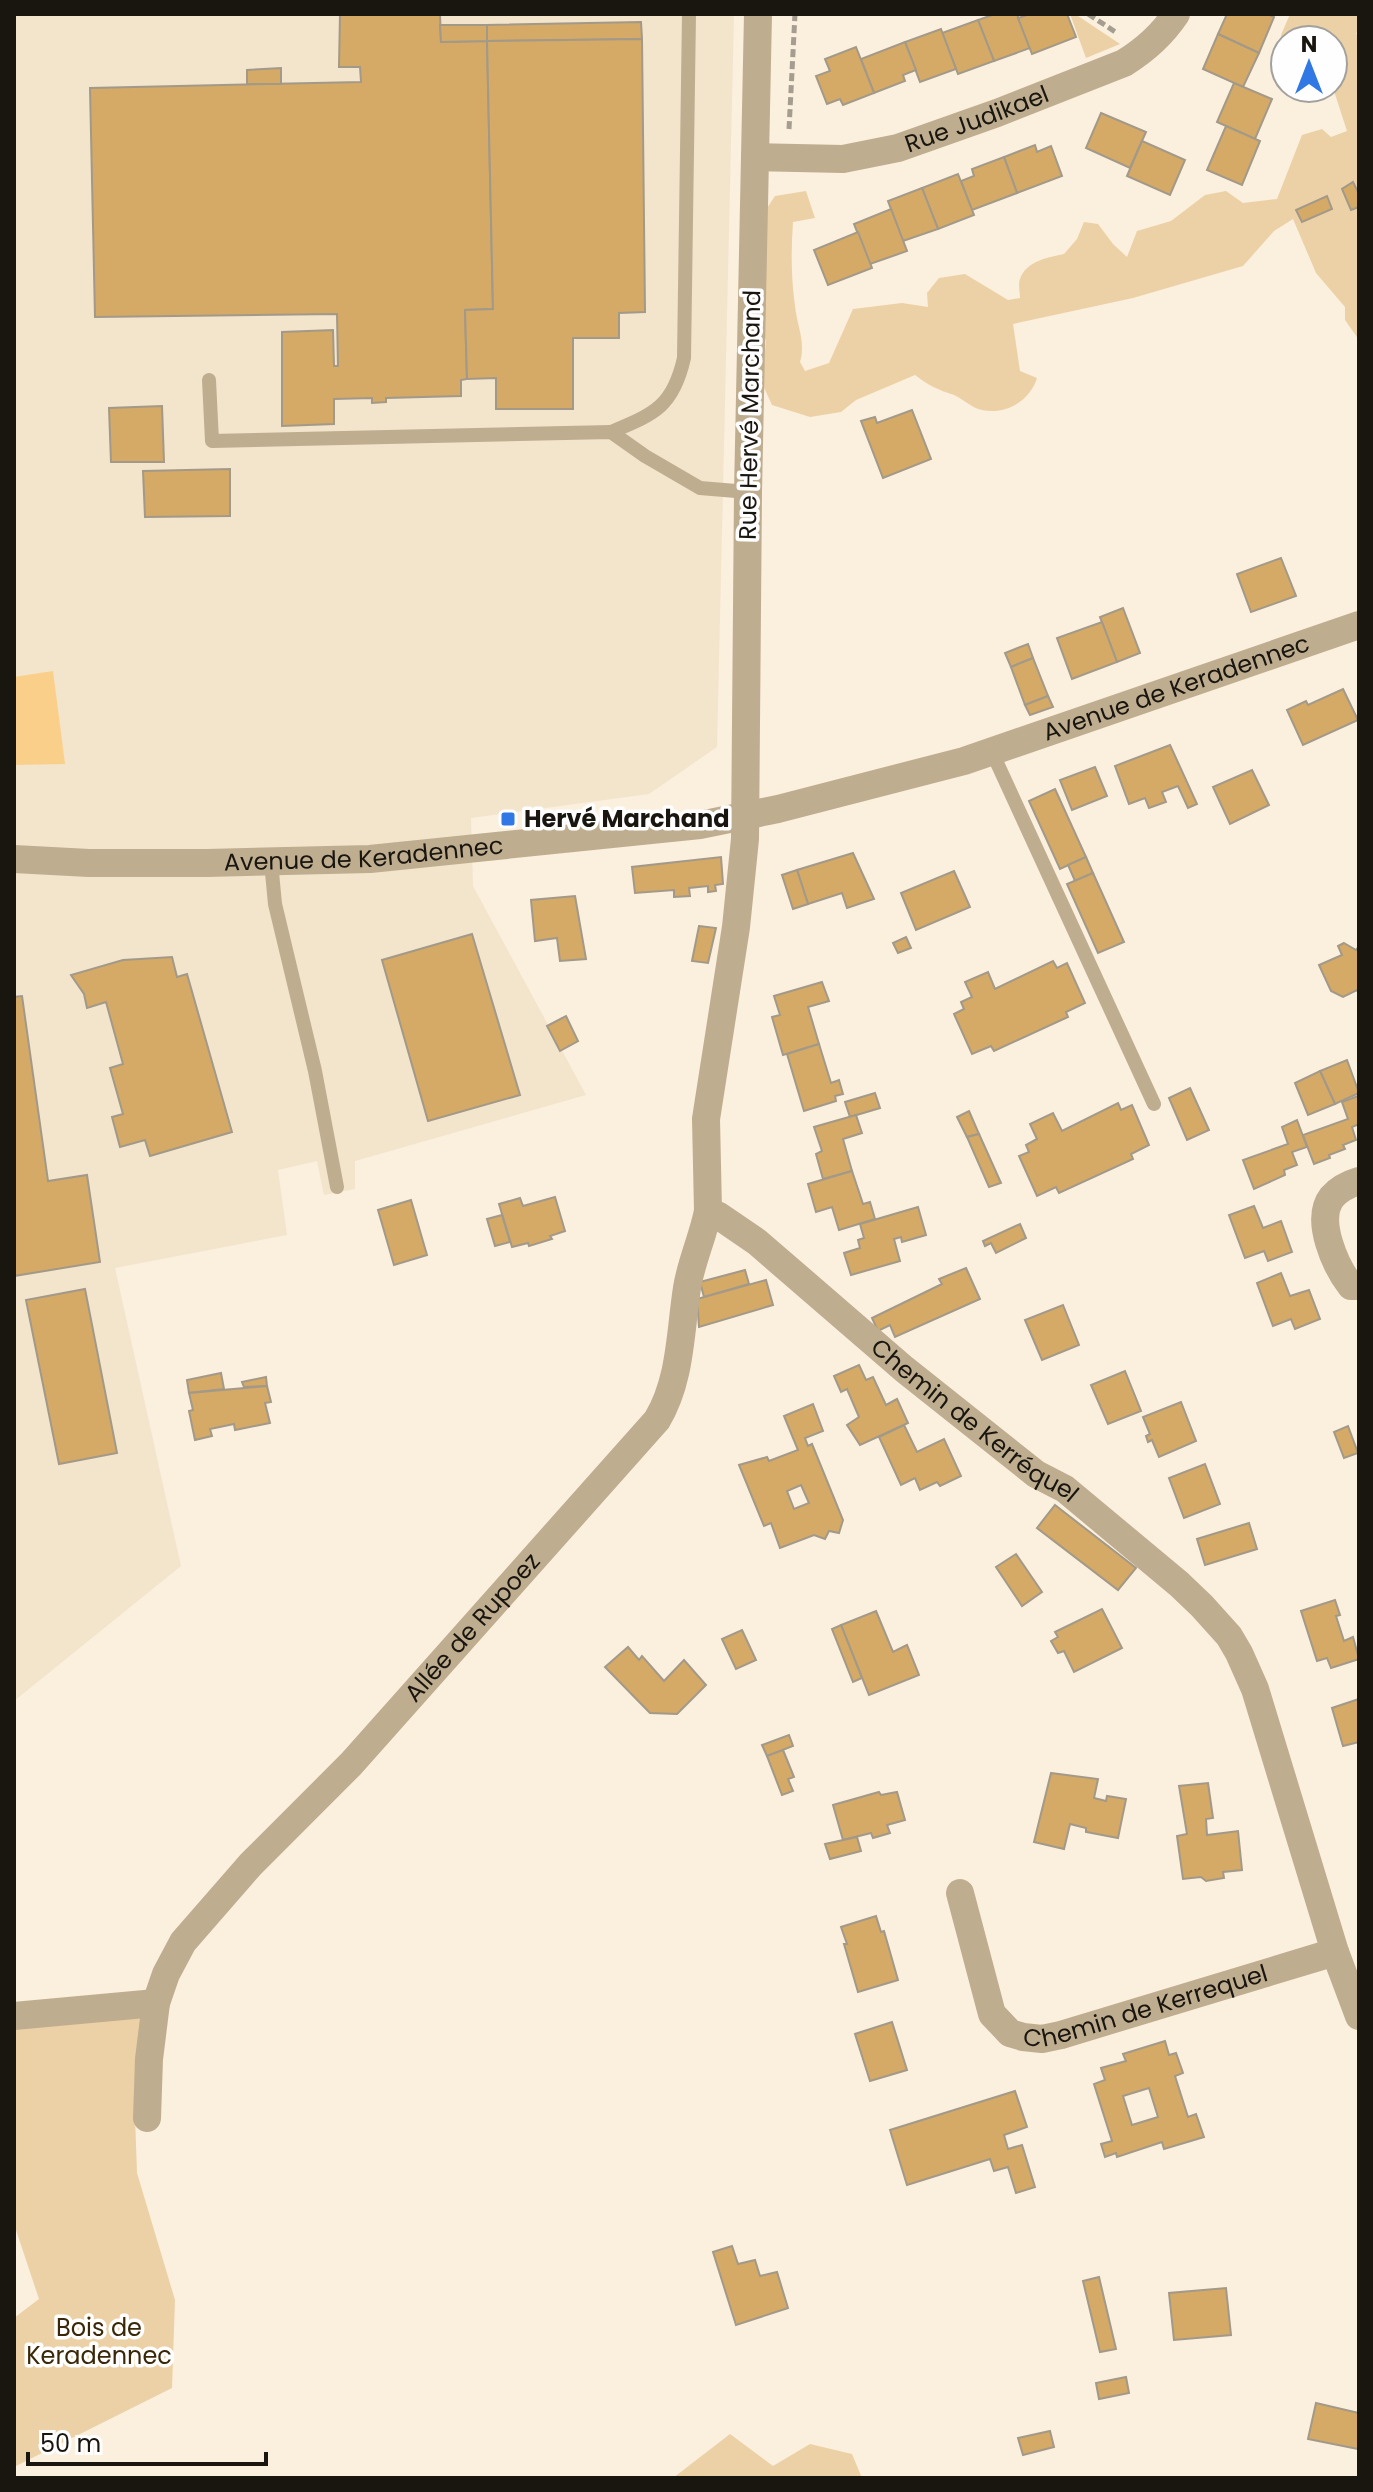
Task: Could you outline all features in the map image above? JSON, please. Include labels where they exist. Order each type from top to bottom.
[{"type":"street","name":"Rue Hervé Marchand","points":[[744,816],[758,14]]},
{"type":"street","name":"Rue Judikael","points":[[755,157],[843,159],[898,148],[1124,63],[1143,51],[1176,14]]},
{"type":"street","name":"Avenue de Keradennec","points":[[14,859],[89,863],[370,859],[672,829],[744,816],[992,752],[1359,625]]},
{"type":"street","points":[[708,1211],[706,1119],[736,927],[745,839],[744,816]]},
{"type":"street","points":[[1359,1181],[1345,1186],[1330,1199],[1325,1227],[1337,1268],[1351,1286],[1359,1286]]},
{"type":"street","name":"Chemin de Kerréquel","points":[[708,1211],[757,1242],[904,1369],[1036,1474],[1065,1489],[1179,1584],[1218,1623],[1239,1653],[1255,1689],[1335,1952],[1359,2016]]},
{"type":"street","name":"Allée de Rupoez","points":[[147,2118],[149,2059],[156,2003],[166,1974],[183,1942],[206,1913],[351,1764],[657,1420],[666,1405],[674,1378],[687,1289],[708,1211]]},
{"type":"street","name":"Chemin de Kerrequel","points":[[960,1893],[992,2014],[1010,2033],[1023,2037],[1042,2039],[1061,2035],[1335,1952]]},
{"type":"street","points":[[14,2016],[156,2003]]},
{"type":"lane","points":[[209,380],[212,441],[611,432],[651,415],[665,404],[679,382],[684,358],[689,14]]},
{"type":"lane","points":[[611,432],[700,488],[748,492]]},
{"type":"lane","points":[[992,752],[1154,1104]]},
{"type":"lane","points":[[271,862],[278,921],[315,1071],[337,1187]]},
{"type":"path","points":[[787,158],[795,14]]},
{"type":"shaded area","points":[[14,14],[734,14],[717,747],[649,794],[471,818],[473,886],[586,1095],[355,1161],[355,1189],[324,1195],[317,1161],[278,1170],[287,1235],[115,1268],[181,1566],[14,1701]]},
{"type":"shaded area","points":[[53,671],[65,764],[14,765],[14,677]]},
{"type":"green space","points":[[1070,14],[1075,14],[1120,44],[1086,58]]},
{"type":"green space","points":[[1290,14],[1359,14],[1359,31],[1356,33],[1359,38],[1359,340],[1345,320],[1345,307],[1316,273],[1293,219],[1274,231],[1243,266],[1133,298],[1013,324],[1020,371],[1037,378],[1023,400],[1008,408],[991,411],[978,409],[915,375],[856,400],[841,412],[810,417],[772,405],[762,383],[766,341],[758,318],[763,214],[775,196],[806,191],[815,218],[793,222],[793,285],[802,341],[800,362],[805,371],[829,363],[853,309],[902,303],[928,307],[927,293],[939,278],[965,274],[1008,300],[1020,298],[1019,281],[1027,268],[1064,254],[1077,239],[1084,222],[1098,224],[1127,257],[1137,231],[1171,221],[1205,195],[1226,191],[1243,203],[1277,199],[1302,135],[1322,129],[1331,137],[1347,131],[1338,104],[1349,104],[1349,24],[1286,24]]},
{"type":"green space","name":"Bois de Keradennec","points":[[143,2016],[134,2088],[137,2173],[175,2300],[172,2388],[14,2467],[14,2318],[39,2299],[14,2224],[14,2027]]},
{"type":"green space","points":[[730,2434],[773,2466],[810,2444],[852,2454],[862,2478],[673,2478]]},
{"type":"building","points":[[340,14],[440,14],[441,42],[487,41],[493,309],[465,310],[467,379],[461,380],[461,396],[386,398],[386,402],[372,403],[372,398],[334,399],[334,424],[282,426],[282,332],[333,330],[334,366],[338,366],[337,314],[95,317],[90,88],[361,82],[360,67],[339,67]]},
{"type":"building","points":[[995,14],[1017,14],[1030,48],[994,61],[978,20]]},
{"type":"building","points":[[1030,14],[1067,14],[1076,37],[1032,54],[1018,18]]},
{"type":"building","points":[[1227,14],[1267,14],[1274,17],[1259,53],[1218,34]]},
{"type":"building","points":[[978,20],[994,61],[958,74],[942,33]]},
{"type":"building","points":[[641,22],[642,39],[487,41],[487,25]]},
{"type":"building","points":[[440,25],[487,25],[487,41],[441,42]]},
{"type":"building","points":[[941,29],[956,69],[920,82],[905,42]]},
{"type":"building","points":[[1218,34],[1259,53],[1243,87],[1203,69]]},
{"type":"building","points":[[642,39],[645,312],[619,313],[619,338],[573,338],[573,409],[496,409],[496,378],[467,379],[465,310],[493,309],[487,41]]},
{"type":"building","points":[[905,42],[916,70],[903,75],[905,81],[874,93],[861,59]]},
{"type":"building","points":[[856,47],[874,93],[843,105],[840,99],[827,104],[816,76],[830,71],[825,59]]},
{"type":"building","points":[[281,68],[281,84],[247,84],[247,70]]},
{"type":"building","points":[[1234,83],[1269,98],[1270,104],[1255,139],[1217,122]]},
{"type":"building","points":[[1101,113],[1146,132],[1130,168],[1086,148]]},
{"type":"building","points":[[1226,126],[1260,141],[1242,185],[1207,170]]},
{"type":"building","points":[[1142,141],[1185,160],[1170,195],[1127,176]]},
{"type":"building","points":[[1035,145],[1037,152],[1051,146],[1062,176],[1017,193],[1004,157]]},
{"type":"building","points":[[1004,157],[1017,193],[972,210],[961,181],[974,176],[972,169]]},
{"type":"building","points":[[958,174],[974,215],[938,229],[922,188]]},
{"type":"building","points":[[1353,182],[1359,194],[1359,207],[1351,210],[1342,189]]},
{"type":"building","points":[[922,188],[938,229],[903,241],[888,201]]},
{"type":"building","points":[[1327,196],[1332,209],[1302,222],[1296,210]]},
{"type":"building","points":[[891,209],[907,251],[870,264],[854,224]]},
{"type":"building","points":[[858,232],[872,268],[828,285],[814,250]]},
{"type":"building","points":[[162,406],[164,462],[111,462],[109,408]]},
{"type":"building","points":[[912,410],[931,459],[883,478],[861,421],[875,417],[877,423]]},
{"type":"building","points":[[230,469],[230,516],[145,517],[143,471]]},
{"type":"building","points":[[1281,558],[1296,596],[1251,612],[1237,574]]},
{"type":"building","points":[[1123,608],[1140,653],[1117,662],[1100,617]]},
{"type":"building","points":[[1102,622],[1117,662],[1072,679],[1057,638]]},
{"type":"building","points":[[1028,644],[1033,658],[1011,667],[1005,653]]},
{"type":"building","points":[[1033,658],[1048,696],[1025,705],[1011,667]]},
{"type":"building","points":[[1343,689],[1358,720],[1303,745],[1287,710],[1306,701],[1308,705]]},
{"type":"building","points":[[1048,696],[1053,707],[1030,715],[1025,705]]},
{"type":"building","points":[[1170,745],[1197,804],[1188,808],[1178,786],[1162,792],[1166,802],[1149,808],[1145,798],[1129,804],[1115,766]]},
{"type":"building","points":[[1095,767],[1107,796],[1072,810],[1060,780]]},
{"type":"building","points":[[1252,770],[1269,805],[1230,824],[1213,787]]},
{"type":"building","points":[[1055,789],[1086,857],[1060,869],[1029,801]]},
{"type":"building","points":[[853,853],[874,899],[847,908],[842,893],[808,904],[797,870]]},
{"type":"building","points":[[721,857],[723,884],[715,885],[716,891],[708,892],[708,886],[689,888],[690,896],[674,897],[674,890],[635,893],[632,867]]},
{"type":"building","points":[[1086,857],[1093,873],[1075,881],[1068,865]]},
{"type":"building","points":[[797,870],[808,904],[793,909],[782,875]]},
{"type":"building","points":[[954,871],[970,907],[916,930],[901,893]]},
{"type":"building","points":[[1093,873],[1124,942],[1098,953],[1067,884]]},
{"type":"building","points":[[575,896],[586,959],[560,961],[557,938],[535,941],[531,900]]},
{"type":"building","points":[[699,926],[716,928],[708,963],[692,961]]},
{"type":"building","points":[[472,934],[520,1095],[428,1121],[382,960]]},
{"type":"building","points":[[906,937],[911,948],[898,953],[893,943]]},
{"type":"building","points":[[1344,943],[1356,950],[1359,946],[1359,994],[1357,990],[1343,997],[1331,991],[1319,965],[1342,955],[1338,946]]},
{"type":"building","points":[[172,957],[177,977],[187,974],[232,1132],[150,1156],[145,1140],[120,1147],[112,1117],[123,1114],[110,1068],[123,1064],[106,1002],[87,1008],[84,994],[71,975],[123,960]]},
{"type":"building","points":[[1053,961],[1057,968],[1067,963],[1085,1003],[1066,1012],[1068,1017],[994,1051],[991,1046],[972,1054],[954,1014],[964,1009],[961,1002],[972,997],[965,982],[988,972],[995,989]]},
{"type":"building","points":[[822,982],[829,1001],[808,1007],[819,1044],[783,1055],[772,1017],[780,1015],[774,996]]},
{"type":"building","points":[[22,996],[48,1181],[87,1175],[100,1262],[14,1276],[14,997]]},
{"type":"building","points":[[566,1016],[578,1041],[560,1051],[547,1026]]},
{"type":"building","points":[[819,1044],[831,1083],[839,1080],[843,1094],[835,1096],[836,1101],[804,1111],[787,1054]]},
{"type":"building","points":[[1347,1060],[1359,1093],[1335,1104],[1320,1071]]},
{"type":"building","points":[[1320,1071],[1335,1104],[1308,1115],[1295,1083]]},
{"type":"building","points":[[1190,1088],[1209,1130],[1187,1140],[1169,1098]]},
{"type":"building","points":[[875,1093],[880,1108],[850,1117],[845,1102]]},
{"type":"building","points":[[1358,1096],[1359,1124],[1352,1127],[1356,1140],[1343,1145],[1345,1149],[1329,1155],[1330,1158],[1314,1164],[1303,1135],[1348,1119],[1342,1102]]},
{"type":"building","points":[[1118,1103],[1121,1110],[1132,1105],[1149,1145],[1131,1154],[1133,1159],[1059,1193],[1056,1187],[1037,1196],[1019,1156],[1029,1152],[1026,1145],[1037,1139],[1030,1124],[1053,1113],[1062,1131]]},
{"type":"building","points":[[969,1111],[979,1134],[967,1137],[957,1117]]},
{"type":"building","points":[[856,1115],[862,1133],[843,1139],[852,1171],[823,1179],[816,1154],[822,1151],[814,1127]]},
{"type":"building","points":[[1297,1120],[1307,1147],[1292,1152],[1297,1165],[1284,1170],[1285,1175],[1254,1189],[1243,1160],[1288,1144],[1282,1127]]},
{"type":"building","points":[[979,1134],[1001,1183],[989,1187],[967,1137]]},
{"type":"building","points":[[852,1171],[863,1204],[870,1202],[875,1219],[839,1230],[832,1207],[816,1212],[808,1184]]},
{"type":"building","points":[[555,1197],[565,1231],[529,1246],[528,1243],[512,1247],[499,1204],[520,1198],[523,1206]]},
{"type":"building","points":[[411,1200],[427,1255],[394,1265],[378,1210]]},
{"type":"building","points":[[1254,1206],[1263,1228],[1281,1221],[1292,1252],[1268,1261],[1264,1251],[1245,1258],[1229,1215]]},
{"type":"building","points":[[918,1207],[926,1235],[902,1242],[901,1237],[894,1239],[900,1261],[851,1275],[844,1253],[860,1248],[858,1240],[864,1238],[860,1224]]},
{"type":"building","points":[[502,1215],[510,1242],[495,1246],[487,1219]]},
{"type":"building","points":[[1020,1224],[1026,1238],[996,1253],[991,1243],[985,1246],[983,1241]]},
{"type":"building","points":[[966,1268],[980,1299],[895,1337],[890,1325],[878,1331],[872,1318],[942,1284],[939,1279]]},
{"type":"building","points":[[745,1270],[749,1284],[704,1297],[700,1282]]},
{"type":"building","points":[[1281,1273],[1290,1296],[1309,1290],[1320,1319],[1295,1329],[1291,1319],[1273,1326],[1257,1283]]},
{"type":"building","points":[[766,1280],[773,1305],[699,1327],[697,1299]]},
{"type":"building","points":[[85,1289],[117,1453],[59,1464],[26,1300]]},
{"type":"building","points":[[1063,1305],[1079,1345],[1042,1360],[1025,1320]]},
{"type":"building","points":[[859,1365],[866,1380],[873,1377],[886,1405],[897,1399],[908,1423],[860,1445],[847,1425],[859,1417],[847,1389],[841,1392],[834,1376]]},
{"type":"building","points":[[1125,1371],[1141,1411],[1108,1424],[1091,1385]]},
{"type":"building","points":[[221,1373],[224,1389],[189,1393],[187,1380]]},
{"type":"building","points":[[266,1377],[267,1386],[244,1387],[242,1382]]},
{"type":"building","points":[[267,1386],[271,1402],[265,1403],[270,1423],[235,1430],[234,1424],[210,1429],[212,1436],[195,1440],[189,1393]]},
{"type":"building","points":[[1181,1402],[1196,1441],[1159,1457],[1152,1440],[1148,1442],[1146,1436],[1150,1434],[1143,1417]]},
{"type":"building","points":[[813,1404],[823,1431],[805,1438],[808,1446],[812,1444],[843,1520],[839,1533],[829,1531],[825,1539],[814,1535],[780,1548],[771,1523],[764,1526],[739,1465],[767,1457],[769,1461],[798,1450],[784,1416]],"holes":[[[801,1485],[809,1503],[794,1509],[787,1491]]]},
{"type":"building","points":[[904,1425],[917,1452],[944,1439],[961,1476],[940,1486],[937,1482],[920,1490],[915,1478],[901,1485],[879,1437]]},
{"type":"building","points":[[1348,1426],[1358,1453],[1344,1458],[1334,1432]]},
{"type":"building","points":[[1205,1464],[1220,1504],[1184,1518],[1169,1478]]},
{"type":"building","points":[[1055,1505],[1136,1568],[1118,1590],[1037,1528]]},
{"type":"building","points":[[1249,1523],[1257,1549],[1205,1565],[1197,1539]]},
{"type":"building","points":[[1016,1554],[1042,1592],[1022,1606],[996,1567]]},
{"type":"building","points":[[1335,1600],[1340,1615],[1336,1616],[1344,1641],[1353,1637],[1359,1659],[1331,1668],[1327,1658],[1317,1661],[1301,1611]]},
{"type":"building","points":[[1102,1609],[1122,1648],[1074,1672],[1064,1651],[1058,1653],[1051,1641],[1058,1637],[1055,1632]]},
{"type":"building","points":[[876,1611],[893,1652],[907,1645],[919,1675],[869,1695],[841,1625]]},
{"type":"building","points":[[841,1625],[862,1678],[853,1682],[832,1629]]},
{"type":"building","points":[[742,1630],[756,1660],[736,1669],[722,1639]]},
{"type":"building","points":[[628,1647],[639,1660],[642,1656],[664,1681],[684,1660],[706,1685],[677,1714],[650,1713],[605,1667]]},
{"type":"building","points":[[1359,1699],[1359,1742],[1343,1746],[1332,1708]]},
{"type":"building","points":[[789,1735],[793,1746],[767,1756],[762,1745]]},
{"type":"building","points":[[783,1750],[794,1777],[788,1779],[793,1791],[782,1795],[767,1756]]},
{"type":"building","points":[[1051,1773],[1098,1779],[1094,1798],[1106,1801],[1107,1796],[1126,1799],[1118,1838],[1086,1832],[1086,1828],[1070,1824],[1064,1849],[1034,1842]]},
{"type":"building","points":[[1208,1783],[1213,1818],[1206,1819],[1207,1835],[1238,1831],[1242,1870],[1223,1872],[1224,1878],[1206,1881],[1201,1877],[1183,1879],[1177,1836],[1187,1834],[1179,1786]]},
{"type":"building","points":[[879,1792],[881,1795],[897,1792],[905,1820],[887,1825],[890,1833],[873,1838],[871,1833],[843,1840],[833,1805]]},
{"type":"building","points":[[857,1837],[861,1851],[830,1859],[825,1844]]},
{"type":"building","points":[[876,1916],[881,1932],[884,1931],[898,1980],[858,1992],[841,1927]]},
{"type":"building","points":[[892,2022],[907,2070],[870,2081],[855,2034]]},
{"type":"building","points":[[1165,2041],[1169,2055],[1176,2053],[1183,2073],[1175,2076],[1188,2117],[1196,2114],[1204,2137],[1164,2149],[1162,2142],[1117,2157],[1116,2153],[1105,2157],[1101,2144],[1112,2141],[1094,2084],[1105,2080],[1101,2068],[1126,2061],[1123,2054]],"holes":[[[1149,2088],[1158,2117],[1132,2125],[1123,2096]]]},
{"type":"building","points":[[1015,2091],[1027,2127],[1004,2135],[1008,2149],[1022,2145],[1035,2187],[1016,2193],[1008,2167],[994,2171],[990,2159],[907,2185],[890,2130]]},
{"type":"building","points":[[732,2246],[738,2264],[755,2260],[760,2276],[777,2272],[788,2308],[736,2325],[713,2252]]},
{"type":"building","points":[[1099,2277],[1116,2349],[1100,2352],[1083,2281]]},
{"type":"building","points":[[1226,2288],[1231,2335],[1174,2340],[1169,2293]]},
{"type":"building","points":[[1126,2377],[1129,2393],[1099,2399],[1096,2383]]},
{"type":"building","points":[[1316,2403],[1359,2413],[1358,2449],[1308,2439]]},
{"type":"building","points":[[1050,2431],[1054,2447],[1023,2455],[1018,2438]]},
{"type":"place","name":"Hervé Marchand","points":[[508,819]]}]
